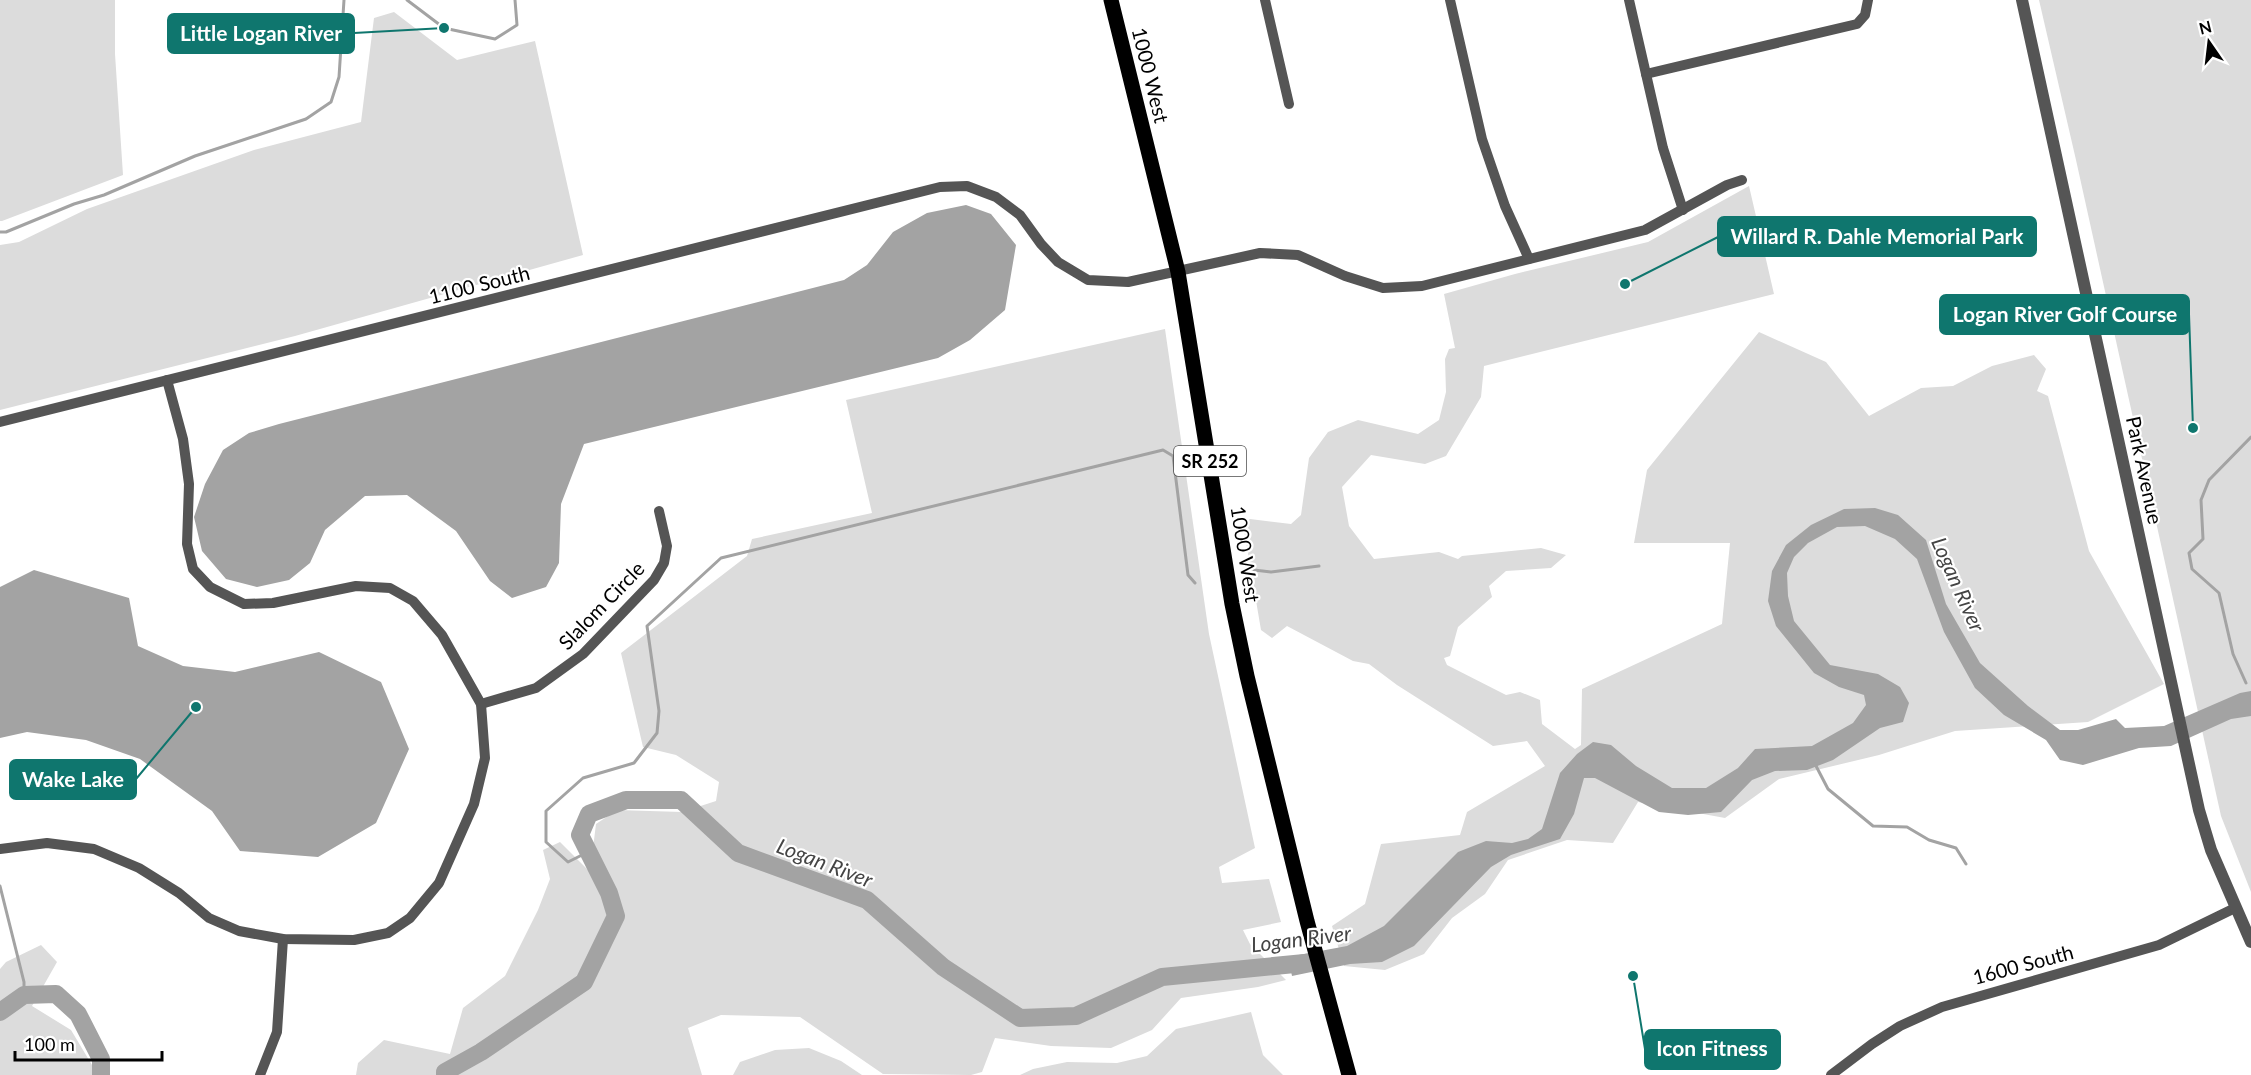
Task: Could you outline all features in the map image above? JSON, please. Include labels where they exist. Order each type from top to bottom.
[{"type":"main road","name":"1000 West","points":[[1111,0],[1178,272],[1232,604],[1247,676],[1307,921],[1348,1075]]},
{"type":"street","points":[[1265,0],[1289,104]]},
{"type":"street","points":[[1450,0],[1482,139],[1505,206],[1529,259]]},
{"type":"street","points":[[1629,0],[1663,148],[1683,210]]},
{"type":"street","points":[[1646,74],[1857,24],[1865,15],[1868,0]]},
{"type":"street","name":"Park Avenue","points":[[2022,0],[2199,810],[2211,850],[2251,942]]},
{"type":"street","points":[[1178,272],[1260,253],[1270,253],[1298,255],[1345,276],[1383,288],[1422,286],[1645,230],[1727,185],[1742,180]]},
{"type":"street","name":"1100 South","points":[[0,422],[940,187],[967,186],[996,197],[1020,215],[1041,244],[1058,262],[1088,280],[1128,282],[1178,272]]},
{"type":"street","points":[[0,849],[47,843],[94,849],[139,868],[179,893],[208,918],[240,931],[283,939],[354,940],[388,933],[410,918],[439,883],[474,804],[485,758],[481,704],[442,635],[413,601],[390,588],[356,586],[273,603],[244,604],[210,586],[193,569],[187,544],[189,484],[183,439],[167,380]]},
{"type":"street","name":"Slalom Circle","points":[[481,704],[536,688],[583,654],[654,580],[664,562],[667,546],[659,511]]},
{"type":"street","name":"1600 South","points":[[1831,1075],[1900,1026],[1942,1007],[2159,945],[2235,908]]},
{"type":"street","points":[[260,1075],[277,1032],[283,939]]},
{"type":"shaded area","points":[[0,0],[115,0],[115,54],[123,175],[2,221],[0,221]]},
{"type":"shaded area","points":[[2039,0],[2251,0],[2251,892],[2221,816]]},
{"type":"shaded area","points":[[394,12],[457,60],[535,41],[583,255],[295,336],[0,410],[0,245],[19,242],[87,209],[254,150],[361,122],[374,18]]},
{"type":"shaded area","points":[[1749,186],[1774,294],[1484,366],[1481,397],[1446,456],[1425,464],[1371,455],[1342,487],[1349,526],[1374,559],[1439,552],[1458,559],[1462,556],[1541,548],[1566,555],[1551,568],[1506,571],[1489,586],[1492,597],[1458,627],[1450,656],[1444,658],[1447,665],[1506,695],[1520,692],[1540,700],[1542,724],[1575,749],[1581,745],[1582,689],[1722,624],[1730,543],[1634,543],[1647,470],[1759,332],[1826,362],[1869,416],[1921,388],[1953,386],[1992,366],[2034,355],[2046,369],[2037,391],[2048,396],[2089,551],[2164,684],[2088,722],[1955,731],[1879,755],[1779,779],[1725,818],[1638,802],[1613,843],[1567,840],[1508,860],[1485,894],[1452,918],[1424,954],[1385,970],[1344,966],[1332,926],[1365,904],[1381,844],[1460,835],[1467,812],[1545,766],[1527,741],[1493,746],[1397,685],[1369,664],[1353,661],[1287,626],[1272,638],[1261,630],[1243,524],[1250,519],[1291,524],[1301,515],[1309,458],[1328,432],[1358,420],[1418,434],[1439,420],[1446,392],[1445,359],[1449,349],[1455,348],[1444,294],[1515,274],[1648,242]]},
{"type":"shaded area","points":[[966,205],[991,214],[1016,245],[1005,310],[970,340],[938,358],[584,444],[561,504],[559,563],[546,587],[512,598],[490,581],[456,531],[407,495],[365,496],[325,530],[310,563],[289,580],[257,587],[226,579],[202,551],[194,517],[205,484],[223,450],[249,433],[844,280],[867,265],[893,232],[927,213]]},
{"type":"shaded area","points":[[1165,329],[1209,634],[1255,848],[1219,867],[1222,883],[1269,879],[1281,922],[1243,930],[1250,944],[1286,980],[1258,987],[1181,998],[1152,1030],[1111,1048],[1051,1046],[995,1038],[982,1072],[971,1075],[883,1074],[800,1017],[721,1015],[688,1028],[702,1075],[356,1075],[358,1063],[384,1040],[450,1054],[463,1008],[505,976],[538,910],[550,879],[543,850],[560,842],[590,872],[596,824],[617,810],[682,812],[716,801],[719,782],[676,755],[643,747],[621,653],[747,556],[752,539],[872,513],[846,400]]},
{"type":"shaded area","points":[[1875,508],[1898,515],[1926,540],[1946,604],[1980,663],[2028,706],[2060,730],[2078,730],[2116,719],[2125,728],[2164,726],[2240,693],[2251,691],[2251,716],[2231,719],[2171,746],[2139,748],[2083,765],[2060,760],[2046,740],[2004,715],[1975,688],[1944,632],[1917,559],[1895,539],[1865,526],[1837,527],[1808,543],[1794,557],[1787,573],[1788,596],[1794,621],[1830,665],[1878,674],[1900,687],[1909,703],[1903,722],[1880,728],[1833,760],[1807,770],[1775,771],[1752,780],[1721,812],[1688,815],[1659,812],[1595,778],[1584,778],[1574,814],[1560,839],[1511,855],[1491,867],[1414,946],[1382,962],[1350,964],[1292,976],[1288,957],[1347,946],[1384,926],[1458,852],[1486,841],[1512,843],[1528,839],[1542,829],[1560,773],[1577,754],[1593,742],[1611,745],[1636,766],[1672,788],[1706,788],[1738,768],[1755,749],[1812,746],[1853,723],[1866,705],[1864,695],[1839,687],[1814,673],[1776,626],[1768,601],[1772,571],[1786,545],[1811,525],[1844,509]]},
{"type":"shaded area","points":[[34,570],[129,598],[138,646],[183,666],[235,672],[319,652],[381,682],[409,749],[376,823],[318,857],[240,851],[212,811],[140,759],[86,740],[27,732],[0,738],[0,587]]},
{"type":"shaded area","points":[[41,945],[57,962],[32,1006],[71,1030],[95,1070],[94,1075],[0,1075],[0,969],[6,962]]},
{"type":"shaded area","points":[[1251,1012],[1263,1055],[1283,1075],[1020,1075],[1033,1069],[1067,1062],[1117,1063],[1147,1056],[1176,1029]]},
{"type":"shaded area","points":[[809,1048],[841,1061],[862,1075],[733,1075],[740,1062],[775,1050]]},
{"type":"waterway","points":[[0,232],[6,232],[74,204],[104,195],[195,156],[306,119],[331,102],[339,77],[344,0]]},
{"type":"waterway","points":[[407,0],[444,28],[495,39],[517,25],[515,0]]},
{"type":"waterway","points":[[2246,683],[2233,654],[2219,593],[2192,569],[2189,553],[2203,539],[2201,500],[2209,480],[2251,437]]},
{"type":"waterway","points":[[588,852],[568,862],[546,842],[546,811],[583,778],[634,763],[657,733],[659,711],[647,626],[721,558],[1163,450],[1173,456],[1188,575],[1195,583]]},
{"type":"waterway","points":[[1254,570],[1271,572],[1319,566]]},
{"type":"waterway","points":[[1815,764],[1828,789],[1873,826],[1907,827],[1929,840],[1956,848],[1966,864]]},
{"type":"waterway","name":"Logan River","points":[[445,1075],[445,1072],[481,1052],[584,982],[616,916],[609,893],[580,835],[589,814],[626,800],[681,800],[738,853],[867,900],[943,967],[1020,1018],[1076,1016],[1162,977],[1315,962]]},
{"type":"waterway","points":[[0,886],[24,982],[24,995]]},
{"type":"waterway","name":"Logan River","points":[[0,1012],[24,995],[56,994],[78,1014],[101,1059],[101,1075]]},
{"type":"place","name":"Little Logan River","points":[[444,28]]},
{"type":"place","name":"Willard R. Dahle Memorial Park","points":[[1625,284]]},
{"type":"place","name":"Logan River Golf Course","points":[[2193,428]]},
{"type":"place","name":"Wake Lake","points":[[196,707]]},
{"type":"place","name":"Icon Fitness","points":[[1633,976]]}]
